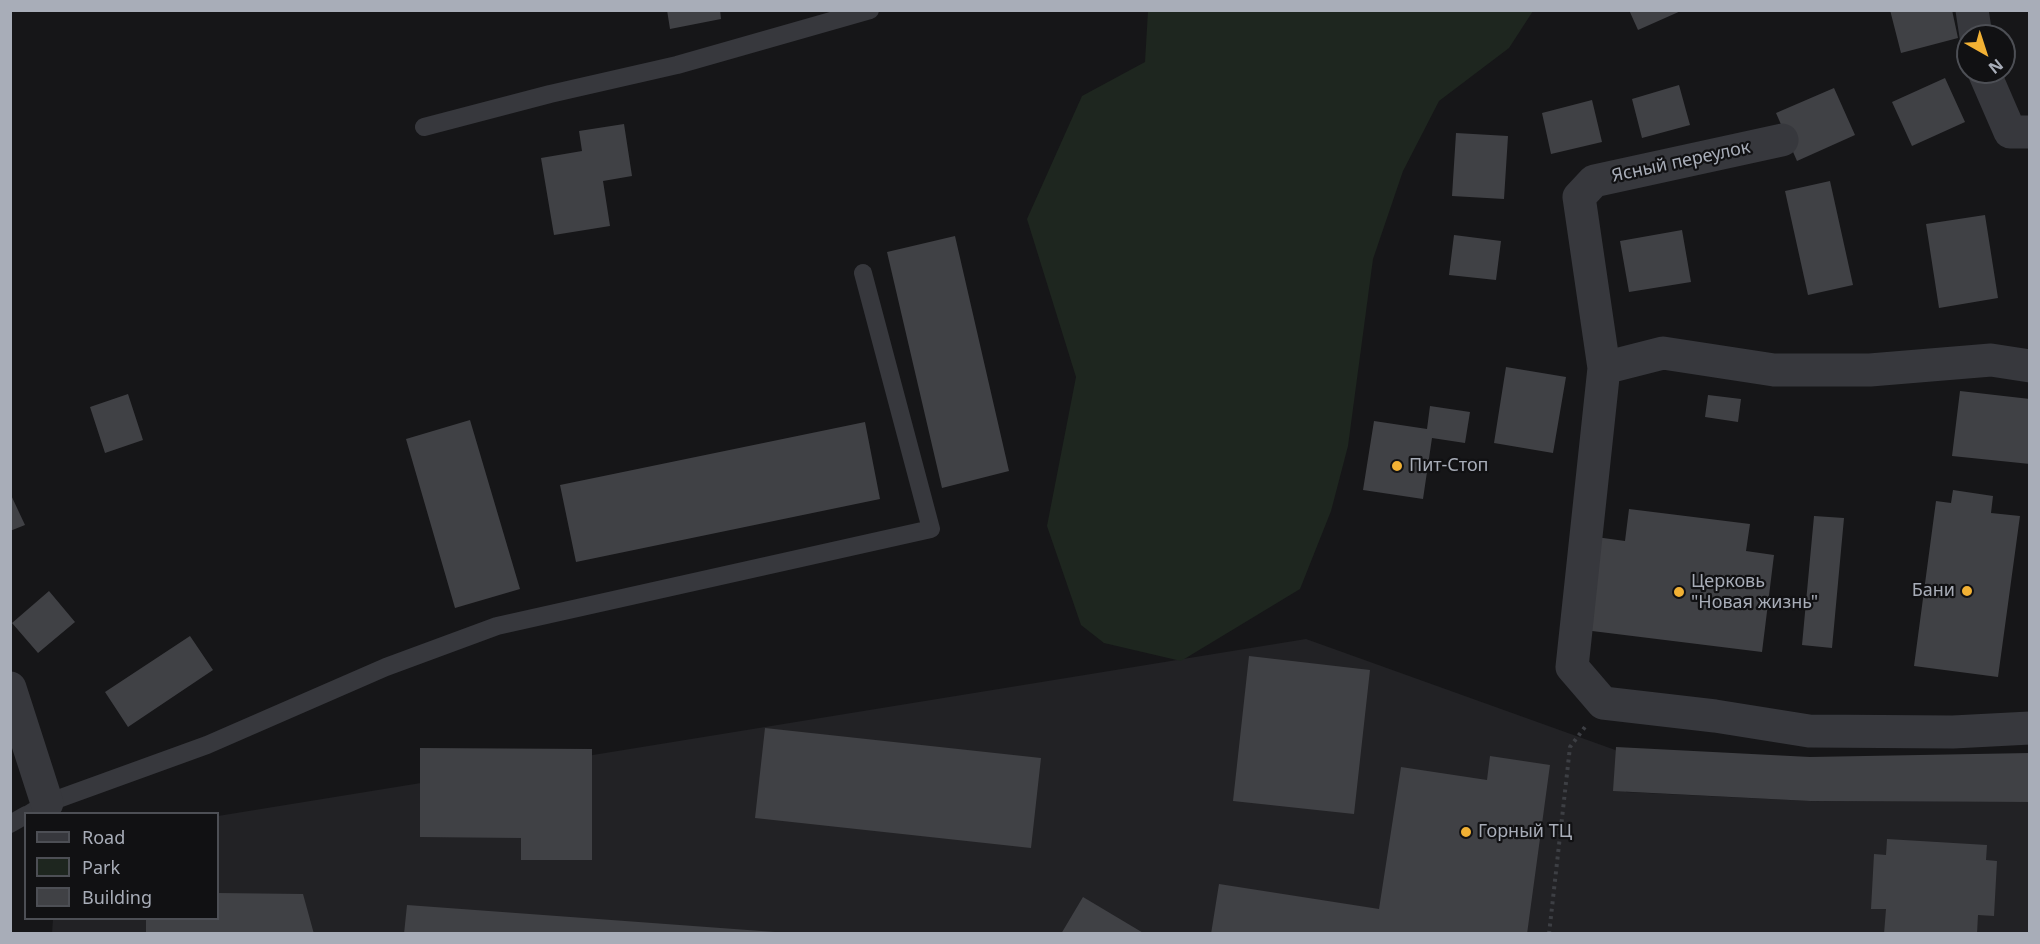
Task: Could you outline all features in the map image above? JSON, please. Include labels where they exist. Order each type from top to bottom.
[{"type":"street","points":[[1989,84],[2010,132],[2030,132]]},
{"type":"street","name":"Ясный переулок","points":[[1604,368],[1579,196],[1594,181],[1782,140]]},
{"type":"street","points":[[2030,366],[1990,360],[1870,370],[1774,370],[1663,353],[1604,368],[1572,668],[1603,703],[1714,716],[1809,731],[1953,732],[2030,728]]},
{"type":"street","points":[[10,688],[34,811]]},
{"type":"lane","points":[[424,127],[550,94],[677,65],[870,10]]},
{"type":"lane","points":[[34,811],[207,745],[386,667],[497,626],[931,529],[863,273]]},
{"type":"lane","points":[[10,824],[24,816]]},
{"type":"path","points":[[1549,933],[1570,747],[1603,703]]},
{"type":"shaded area","points":[[1306,639],[1632,756],[1626,792],[1810,801],[2029,802],[2029,933],[52,934],[53,920],[219,920],[219,816]]},
{"type":"green space","points":[[1148,11],[1533,11],[1509,48],[1439,101],[1403,171],[1373,259],[1348,446],[1331,511],[1300,589],[1181,661],[1104,643],[1081,625],[1047,526],[1076,377],[1027,219],[1082,96],[1145,62]]},
{"type":"building","points":[[667,10],[720,10],[721,19],[670,29]]},
{"type":"building","points":[[1629,10],[1683,10],[1638,30]]},
{"type":"building","points":[[1890,10],[1952,10],[1956,39],[1901,53]]},
{"type":"building","points":[[1945,78],[1965,122],[1912,146],[1892,102]]},
{"type":"building","points":[[1679,85],[1690,125],[1642,138],[1632,99]]},
{"type":"building","points":[[1834,88],[1855,135],[1797,161],[1776,113]]},
{"type":"building","points":[[1592,100],[1602,142],[1551,154],[1542,113]]},
{"type":"building","points":[[624,124],[632,176],[603,181],[610,226],[554,235],[541,158],[582,151],[579,131]]},
{"type":"building","points":[[1456,133],[1508,136],[1504,199],[1452,196]]},
{"type":"building","points":[[1830,181],[1853,285],[1808,295],[1785,191]]},
{"type":"building","points":[[1985,215],[1998,298],[1939,308],[1926,224]]},
{"type":"building","points":[[1682,230],[1691,282],[1629,292],[1620,241]]},
{"type":"building","points":[[1454,235],[1501,241],[1496,280],[1449,275]]},
{"type":"building","points":[[955,236],[1009,471],[942,488],[887,252]]},
{"type":"building","points":[[1506,367],[1566,377],[1553,453],[1494,443]]},
{"type":"building","points":[[1960,391],[2030,399],[2030,464],[1952,456]]},
{"type":"building","points":[[128,394],[143,440],[105,453],[90,407]]},
{"type":"building","points":[[1708,395],[1741,399],[1738,422],[1705,417]]},
{"type":"building","name":"Пит-Стоп","points":[[1430,406],[1470,412],[1465,443],[1432,438],[1423,499],[1363,490],[1374,421],[1427,429]]},
{"type":"building","points":[[470,420],[520,589],[455,608],[406,439]]},
{"type":"building","points":[[865,422],[880,499],[576,562],[560,485]]},
{"type":"building","name":"Бани","points":[[1953,490],[1993,496],[1991,513],[2020,516],[1998,677],[1914,666],[1936,501],[1951,503]]},
{"type":"building","points":[[10,493],[25,525],[10,531]]},
{"type":"building","name":"Церковь \"Новая жизнь\"","points":[[1629,509],[1750,524],[1746,551],[1774,555],[1762,652],[1584,630],[1596,537],[1625,541]]},
{"type":"building","points":[[1814,516],[1844,518],[1832,648],[1802,645]]},
{"type":"building","points":[[49,591],[75,622],[38,653],[12,623]]},
{"type":"building","points":[[190,636],[213,670],[128,727],[105,692]]},
{"type":"building","points":[[1249,656],[1370,670],[1354,814],[1233,801]]},
{"type":"building","points":[[765,728],[1041,758],[1031,848],[755,818]]},
{"type":"building","points":[[1616,747],[1810,757],[2030,753],[2030,802],[1810,801],[1613,791]]},
{"type":"building","points":[[420,748],[592,749],[592,860],[521,860],[521,838],[420,837]]},
{"type":"building","name":"Горный ТЦ","points":[[1490,756],[1550,765],[1527,934],[1211,934],[1219,884],[1379,909],[1401,767],[1487,780]]},
{"type":"building","points":[[1887,839],[1987,845],[1986,860],[1997,861],[1994,916],[1978,915],[1977,934],[1884,934],[1886,909],[1871,909],[1874,854],[1886,855]]},
{"type":"building","points":[[219,893],[303,894],[314,934],[146,934],[146,920],[219,920]]},
{"type":"building","points":[[1083,897],[1145,934],[1061,934]]},
{"type":"building","points":[[407,905],[775,932],[775,934],[404,934]]},
{"type":"place","name":"Пит-Стоп","points":[[1397,466]]},
{"type":"place","name":"Бани","points":[[1967,591]]},
{"type":"place","name":"Церковь \"Новая жизнь\"","points":[[1679,592]]},
{"type":"place","name":"Горный ТЦ","points":[[1466,832]]}]
